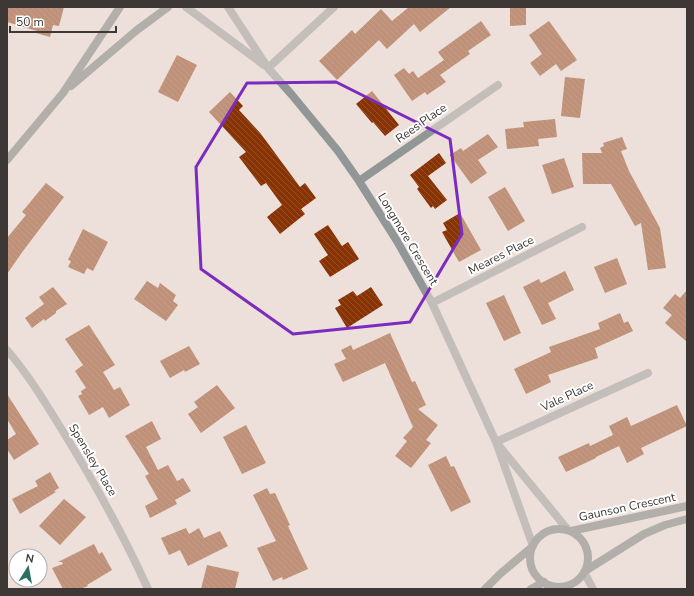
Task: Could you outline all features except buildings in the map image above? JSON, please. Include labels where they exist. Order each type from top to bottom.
[{"type":"street","points":[[63,93],[120,7]]},
{"type":"street","points":[[7,160],[63,93],[137,30],[168,7]]},
{"type":"street","name":"Longmore Crescent","points":[[186,7],[268,68]]},
{"type":"street","name":"Longmore Crescent","points":[[228,7],[268,68],[338,152],[359,181],[397,241],[432,303],[496,442],[533,547]]},
{"type":"street","points":[[268,68],[334,7]]},
{"type":"street","name":"Rees Place","points":[[359,181],[498,85]]},
{"type":"street","name":"Meares Place","points":[[432,303],[582,227]]},
{"type":"street","name":"Spensley Place","points":[[7,350],[38,391],[81,460],[102,496],[148,589]]},
{"type":"street","name":"Vale Place","points":[[496,442],[648,373]]},
{"type":"street","name":"Longmore Crescent","points":[[496,442],[570,531]]},
{"type":"street","name":"Gaunson Crescent","points":[[570,531],[687,506]]},
{"type":"street","name":"Gaunson Crescent","points":[[585,572],[644,534],[665,525],[687,520]]},
{"type":"street","points":[[561,529],[570,531],[578,536],[587,548],[588,564],[585,572],[574,583],[567,586],[552,586],[546,584],[539,578],[532,567],[531,554],[533,547],[536,540],[548,531],[561,529]]},
{"type":"street","points":[[485,589],[500,574],[533,547]]},
{"type":"street","points":[[585,572],[593,589]]},
{"type":"street","points":[[531,589],[546,584]]},
{"type":"highlighted area","points":[[336,82],[450,139],[462,234],[410,322],[293,334],[201,269],[196,167],[247,83]]}]
